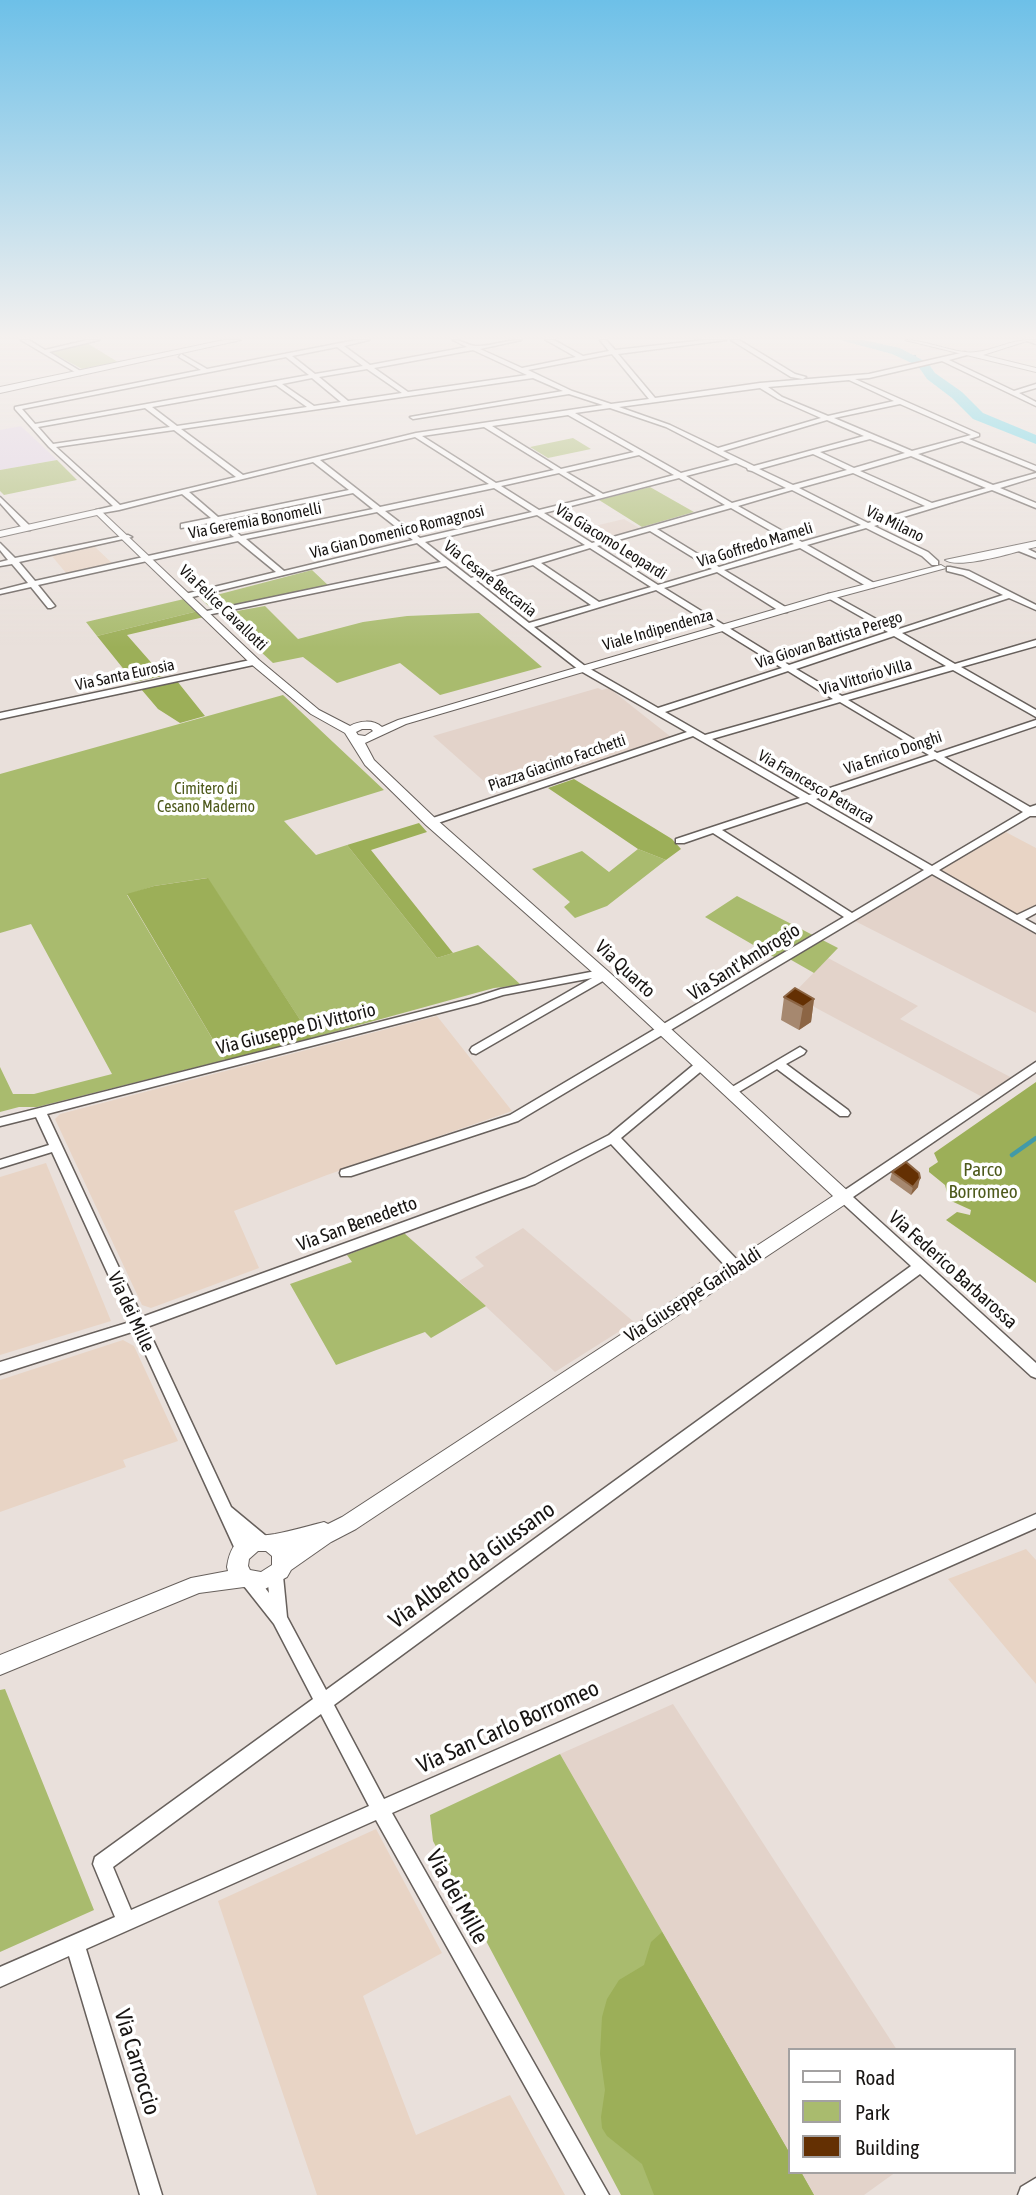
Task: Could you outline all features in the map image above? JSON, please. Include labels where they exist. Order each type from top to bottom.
[{"type":"street","points":[[48,442],[120,508]]},
{"type":"street","points":[[51,446],[76,442]]},
{"type":"street","points":[[195,442],[241,477]]},
{"type":"street","points":[[0,534],[120,508],[386,442]]},
{"type":"street","name":"Via Giacomo Leopardi","points":[[428,442],[721,628],[934,755],[1034,811]]},
{"type":"street","points":[[514,442],[602,496]]},
{"type":"street","points":[[621,442],[871,585]]},
{"type":"street","name":"Via Milano","points":[[700,442],[1036,608]]},
{"type":"street","points":[[716,451],[745,442]]},
{"type":"street","points":[[750,469],[849,442]]},
{"type":"street","points":[[887,442],[1036,506]]},
{"type":"street","points":[[471,580],[956,442]]},
{"type":"street","points":[[971,442],[1036,469]]},
{"type":"street","points":[[814,452],[932,506]]},
{"type":"street","name":"Via Geremia Bonomelli","points":[[0,592],[148,556],[498,486],[639,453]]},
{"type":"street","name":"Via Cesare Beccaria","points":[[316,460],[582,668]]},
{"type":"street","name":"Via Gian Domenico Romagnosi","points":[[188,596],[602,496],[734,461]]},
{"type":"street","name":"Via Goffredo Mameli","points":[[528,626],[1036,475]]},
{"type":"street","points":[[184,526],[355,491]]},
{"type":"street","points":[[184,492],[283,574]]},
{"type":"street","points":[[0,499],[27,528]]},
{"type":"street","name":"Via Felice Cavallotti","points":[[99,512],[148,556],[255,662],[316,712],[356,732]]},
{"type":"street","points":[[652,529],[784,610]]},
{"type":"street","points":[[0,564],[128,537]]},
{"type":"street","name":"Viale Indipendenza","points":[[375,732],[582,668],[831,596],[924,570],[1036,544]]},
{"type":"street","points":[[0,545],[51,606]]},
{"type":"street","points":[[1019,548],[1036,556]]},
{"type":"street","points":[[206,613],[449,563]]},
{"type":"street","points":[[536,563],[599,606]]},
{"type":"street","name":"Via Giovan Battista Perego","points":[[656,712],[1010,595]]},
{"type":"street","points":[[831,596],[1036,714]]},
{"type":"street","name":"Via Vittorio Villa","points":[[703,739],[1036,643]]},
{"type":"street","name":"Via Santa Eurosia","points":[[0,716],[255,662]]},
{"type":"street","name":"Via Francesco Petrarca","points":[[582,668],[1036,930]]},
{"type":"street","name":"Via Enrico Donghi","points":[[680,841],[1036,723]]},
{"type":"street","points":[[356,732],[375,732],[368,750],[379,770]]},
{"type":"street","name":"Via Quarto","points":[[356,732],[369,762],[431,822],[603,974],[844,1197]]},
{"type":"street","name":"Piazza Giacinto Facchetti","points":[[431,822],[693,733]]},
{"type":"street","name":"Via Sant'Ambrogio","points":[[346,1173],[514,1118],[1034,811]]},
{"type":"street","points":[[714,830],[851,917]]},
{"type":"street","points":[[1017,919],[1036,909]]},
{"type":"street","points":[[476,1050],[603,974]]},
{"type":"street","name":"Via Giuseppe Di Vittorio","points":[[0,1122],[501,992],[603,974]]},
{"type":"street","points":[[733,1090],[800,1051]]},
{"type":"street","points":[[778,1064],[844,1113]]},
{"type":"street","name":"Via San Benedetto","points":[[0,1367],[137,1325],[530,1181],[613,1138],[701,1065]]},
{"type":"street","name":"Via Giuseppe Garibaldi","points":[[198,1584],[247,1579],[263,1581],[307,1546],[349,1523],[844,1197],[1036,1066]]},
{"type":"street","name":"Via dei Mille","points":[[40,1112],[225,1511],[253,1547]]},
{"type":"street","points":[[613,1138],[735,1268]]},
{"type":"street","points":[[0,1164],[55,1147]]},
{"type":"street","name":"Via Federico Barbarossa","points":[[844,1197],[1036,1371]]},
{"type":"street","name":"Via Alberto da Giussano","points":[[127,1922],[102,1864],[921,1266]]},
{"type":"street","name":"Via San Carlo Borromeo","points":[[0,1977],[1036,1521]]},
{"type":"street","name":"Via Giuseppe Garibaldi","points":[[0,1665],[198,1584],[253,1547],[349,1523]]},
{"type":"street","points":[[247,1579],[237,1567],[253,1547],[282,1552],[279,1570]]},
{"type":"street","name":"Via dei Mille","points":[[279,1570],[280,1619]]},
{"type":"street","name":"Via dei Mille","points":[[247,1579],[280,1619],[381,1811],[598,2195]]},
{"type":"street","name":"Via Carroccio","points":[[75,1944],[151,2195]]},
{"type":"street","points":[[1029,2195],[1036,2189]]},
{"type":"shaded area","points":[[0,442],[38,442],[57,460],[0,470]]},
{"type":"shaded area","points":[[624,519],[641,529],[595,542],[581,533],[593,530],[590,527]]},
{"type":"shaded area","points":[[94,546],[112,563],[66,573],[51,555]]},
{"type":"shaded area","points":[[598,688],[609,688],[671,737],[496,792],[433,736]]},
{"type":"shaded area","points":[[1000,829],[1036,848],[1036,909],[1017,919],[931,871]]},
{"type":"shaded area","points":[[931,871],[1036,930],[1036,1013],[849,918]]},
{"type":"shaded area","points":[[828,958],[918,1006],[900,1019],[1016,1080],[988,1100],[792,995]]},
{"type":"shaded area","points":[[437,1016],[512,1111],[327,1175],[234,1211],[259,1268],[151,1308],[142,1305],[55,1119],[60,1114]]},
{"type":"shaded area","points":[[46,1163],[111,1321],[0,1355],[0,1177]]},
{"type":"shaded area","points":[[523,1228],[634,1322],[555,1372],[459,1281],[484,1266],[475,1257]]},
{"type":"shaded area","points":[[123,1340],[134,1346],[178,1441],[123,1460],[126,1467],[0,1512],[0,1380]]},
{"type":"shaded area","points":[[1026,1549],[1036,1560],[1036,1684],[948,1579]]},
{"type":"shaded area","points":[[673,1704],[896,2048],[788,2048],[788,2150],[560,1754]]},
{"type":"shaded area","points":[[376,1829],[442,1953],[363,1996],[416,2135],[510,2095],[565,2195],[317,2195],[218,1901]]},
{"type":"shaded area","points":[[802,2174],[893,2174],[864,2195],[814,2195]]},
{"type":"green space","points":[[552,442],[580,442],[591,449],[548,458],[530,447]]},
{"type":"green space","points":[[57,460],[77,480],[4,495],[0,491],[0,470]]},
{"type":"green space","points":[[650,487],[694,512],[642,527],[599,500]]},
{"type":"green space","points":[[312,570],[330,587],[213,610],[201,599]]},
{"type":"green space","points":[[184,599],[198,611],[97,636],[86,622]]},
{"type":"green space","points":[[265,606],[298,639],[363,622],[407,616],[479,613],[542,667],[440,695],[400,663],[337,683],[303,657],[273,663],[220,614]]},
{"type":"green space","points":[[198,611],[204,617],[127,635],[163,676],[134,682],[97,636]]},
{"type":"green space","points":[[177,681],[205,716],[180,723],[158,709],[141,689]]},
{"type":"green space","name":"Cimitero di Cesano Maderno","points":[[283,695],[384,790],[284,821],[316,855],[347,845],[437,958],[478,945],[521,985],[494,988],[312,1038],[207,878],[154,886],[127,895],[225,1060],[37,1107],[19,1107],[0,1112],[0,1067],[13,1094],[34,1094],[112,1074],[31,924],[0,933],[0,774]]},
{"type":"green space","points":[[574,779],[672,839],[681,849],[666,860],[638,849],[548,788]]},
{"type":"green space","points":[[419,823],[427,832],[371,850],[453,953],[437,958],[347,845]]},
{"type":"green space","points":[[638,849],[666,860],[607,906],[575,918],[564,907],[570,902],[532,869],[582,851],[609,872]]},
{"type":"green space","points":[[208,878],[312,1038],[225,1060],[127,894],[154,886]]},
{"type":"green space","points":[[737,896],[838,948],[814,973],[786,957],[781,961],[705,917]]},
{"type":"green space","name":"Parco Borromeo","points":[[1036,1082],[1036,1283],[946,1220],[957,1212],[970,1215],[971,1210],[949,1200],[945,1185],[929,1172],[929,1168],[938,1162],[934,1153]]},
{"type":"green space","points":[[404,1233],[486,1306],[431,1338],[425,1332],[336,1365],[290,1284],[352,1262],[347,1255]]},
{"type":"green space","points":[[5,1689],[94,1910],[0,1952],[0,1690]]},
{"type":"green space","points":[[560,1754],[788,2150],[788,2174],[802,2174],[814,2195],[621,2195],[433,1841],[430,1815]]},
{"type":"green space","points":[[662,1932],[788,2150],[788,2174],[802,2174],[814,2195],[654,2195],[642,2164],[607,2136],[602,2128],[601,2117],[605,2090],[600,2054],[602,2017],[607,1999],[619,1980],[644,1965],[651,1942]]},
{"type":"building","points":[[795,988],[814,999],[803,1007],[784,997]]},
{"type":"building","points":[[906,1162],[919,1173],[920,1178],[913,1187],[892,1172]]},
{"type":"waterway","points":[[1012,1155],[1036,1138]]}]
